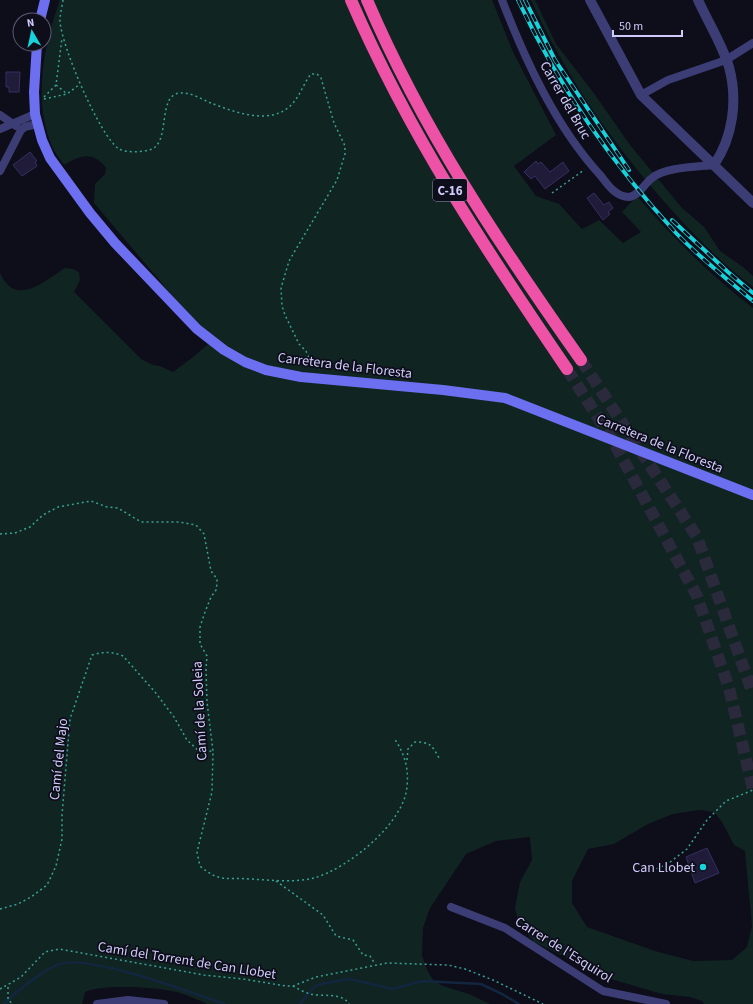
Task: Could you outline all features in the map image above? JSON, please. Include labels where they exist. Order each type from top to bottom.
[{"type":"highway","name":"C-16","points":[[351,0],[384,70],[428,154],[479,239],[567,370]]},
{"type":"highway","name":"C-16","points":[[367,0],[393,56],[448,160],[512,262],[581,360]]},
{"type":"main road","points":[[42,12],[46,0]]},
{"type":"main road","name":"Carretera de la Floresta","points":[[36,52],[34,92],[36,119],[42,140],[50,158],[90,213],[115,243],[197,329],[224,350],[255,366],[278,373],[321,380],[443,390],[505,398],[753,495]]},
{"type":"street","name":"Carrer del Bruc","points":[[502,0],[538,82],[564,129],[591,166],[614,191],[629,197],[636,195],[652,178],[660,173],[714,165]]},
{"type":"street","points":[[590,0],[641,95],[753,203]]},
{"type":"street","points":[[698,0],[726,60],[732,81],[734,99],[732,118],[722,152],[714,165]]},
{"type":"street","points":[[641,95],[668,80],[726,60],[753,43]]},
{"type":"street","points":[[0,115],[21,130]]},
{"type":"street","points":[[0,129],[36,119]]},
{"type":"street","points":[[0,171],[21,130],[36,119]]},
{"type":"street","name":"Carrer de l'Esquirol","points":[[452,907],[505,928],[603,991],[666,1004]]},
{"type":"street","points":[[96,1004],[128,1000],[164,1004]]},
{"type":"path","points":[[63,0],[60,20],[63,36],[80,84],[113,144],[121,150],[131,152],[150,150],[156,146],[160,140],[169,100],[178,93],[189,93],[227,109],[256,116],[269,116],[284,112],[291,106],[310,74],[317,74],[321,78],[334,123],[345,146],[345,154],[337,180],[290,261],[281,288],[284,315],[299,344],[306,350],[315,372],[321,380]]},
{"type":"path","points":[[63,36],[56,84],[42,100],[67,94],[80,84]]},
{"type":"path","points":[[56,84],[67,94]]},
{"type":"path","points":[[552,193],[591,166]]},
{"type":"path","name":"Camí de la Soleia","points":[[0,534],[15,533],[30,527],[43,515],[58,507],[91,501],[107,507],[118,508],[141,522],[179,522],[196,525],[204,534],[211,571],[217,579],[216,590],[211,597],[200,628],[200,644],[207,656],[206,670],[208,708],[213,751],[212,792],[197,852],[200,866],[213,877],[276,881],[314,878],[341,867],[378,839],[402,806],[407,787],[406,762]]},
{"type":"path","name":"Camí del Majo","points":[[0,909],[18,904],[31,897],[47,885],[56,866],[62,839],[62,815],[70,719],[92,656],[100,653],[115,652],[122,656],[155,692],[174,717],[188,740],[200,752],[213,751]]},
{"type":"path","points":[[394,738],[403,751],[406,762]]},
{"type":"path","points":[[406,762],[408,749],[415,742],[426,742],[433,747],[439,758]]},
{"type":"path","points":[[652,871],[669,863],[688,849],[707,820],[726,801],[753,790]]},
{"type":"path","points":[[276,881],[323,915],[336,936],[353,940],[363,956],[370,956],[376,965]]},
{"type":"path","name":"Camí del Torrent de Can Llobet","points":[[0,990],[21,976],[45,952],[59,948],[204,975],[293,986],[316,977],[398,962],[453,966],[493,980],[544,1004]]},
{"type":"path","points":[[8,986],[8,999],[12,1004]]},
{"type":"path","points":[[293,986],[309,993],[336,996],[348,1001],[350,1004]]},
{"type":"green space","points":[[60,0],[492,0],[513,52],[556,135],[514,166],[536,196],[559,204],[582,229],[599,220],[623,243],[641,232],[622,212],[637,196],[692,255],[753,308],[753,1004],[704,1004],[702,1001],[690,997],[662,994],[611,979],[534,942],[518,921],[515,908],[520,882],[532,860],[530,837],[496,841],[466,854],[430,908],[423,928],[422,955],[427,970],[433,980],[443,986],[469,994],[490,1004],[207,1004],[190,996],[176,992],[153,988],[115,987],[93,989],[85,992],[82,1004],[0,1004],[0,273],[7,283],[14,289],[22,290],[39,285],[65,268],[73,269],[79,272],[80,280],[74,292],[141,359],[173,372],[213,340],[176,300],[94,203],[95,184],[105,174],[106,168],[101,162],[86,156],[75,159],[64,165],[55,153],[46,127],[42,90],[45,52],[52,52],[52,24]],"holes":[[[699,810],[714,812],[722,822],[734,845],[745,851],[752,926],[747,947],[732,960],[693,961],[655,951],[587,927],[572,903],[572,881],[588,849],[614,844],[648,824],[673,814]]]},
{"type":"green space","points":[[531,0],[535,0],[556,44],[593,92],[630,145],[682,208],[704,227],[720,251],[753,276],[753,287],[726,265],[689,229],[636,169],[602,123],[571,76],[557,52]]},
{"type":"building","points":[[6,72],[20,72],[19,92],[9,92],[9,87],[6,87]]},
{"type":"building","points":[[30,152],[37,161],[35,162],[37,166],[22,176],[13,165]]},
{"type":"building","points":[[536,161],[538,164],[541,162],[550,172],[563,162],[569,171],[545,189],[535,176],[531,179],[524,172]]},
{"type":"building","points":[[594,193],[604,205],[609,202],[613,208],[608,212],[610,214],[603,220],[587,198]]},
{"type":"building","name":"Can Llobet","points":[[707,848],[719,873],[695,883],[686,857]]},
{"type":"waterway","points":[[4,1004],[23,987],[46,971],[60,964],[74,962],[116,969],[225,1004]]},
{"type":"waterway","points":[[300,1004],[314,987],[321,984],[349,979],[393,989],[422,981],[481,984],[519,1004]]},
{"type":"tunnel","points":[[581,360],[697,537],[753,694]]},
{"type":"tunnel","points":[[567,369],[613,441],[697,596],[729,688],[753,789]]},
{"type":"railway","points":[[518,0],[551,63],[569,93],[608,151],[652,207],[676,233],[713,268],[753,301]]},
{"type":"railway","points":[[525,0],[555,60],[629,170]]},
{"type":"railway","points":[[672,220],[753,293]]},
{"type":"place","name":"Can Llobet","points":[[703,867]]}]
